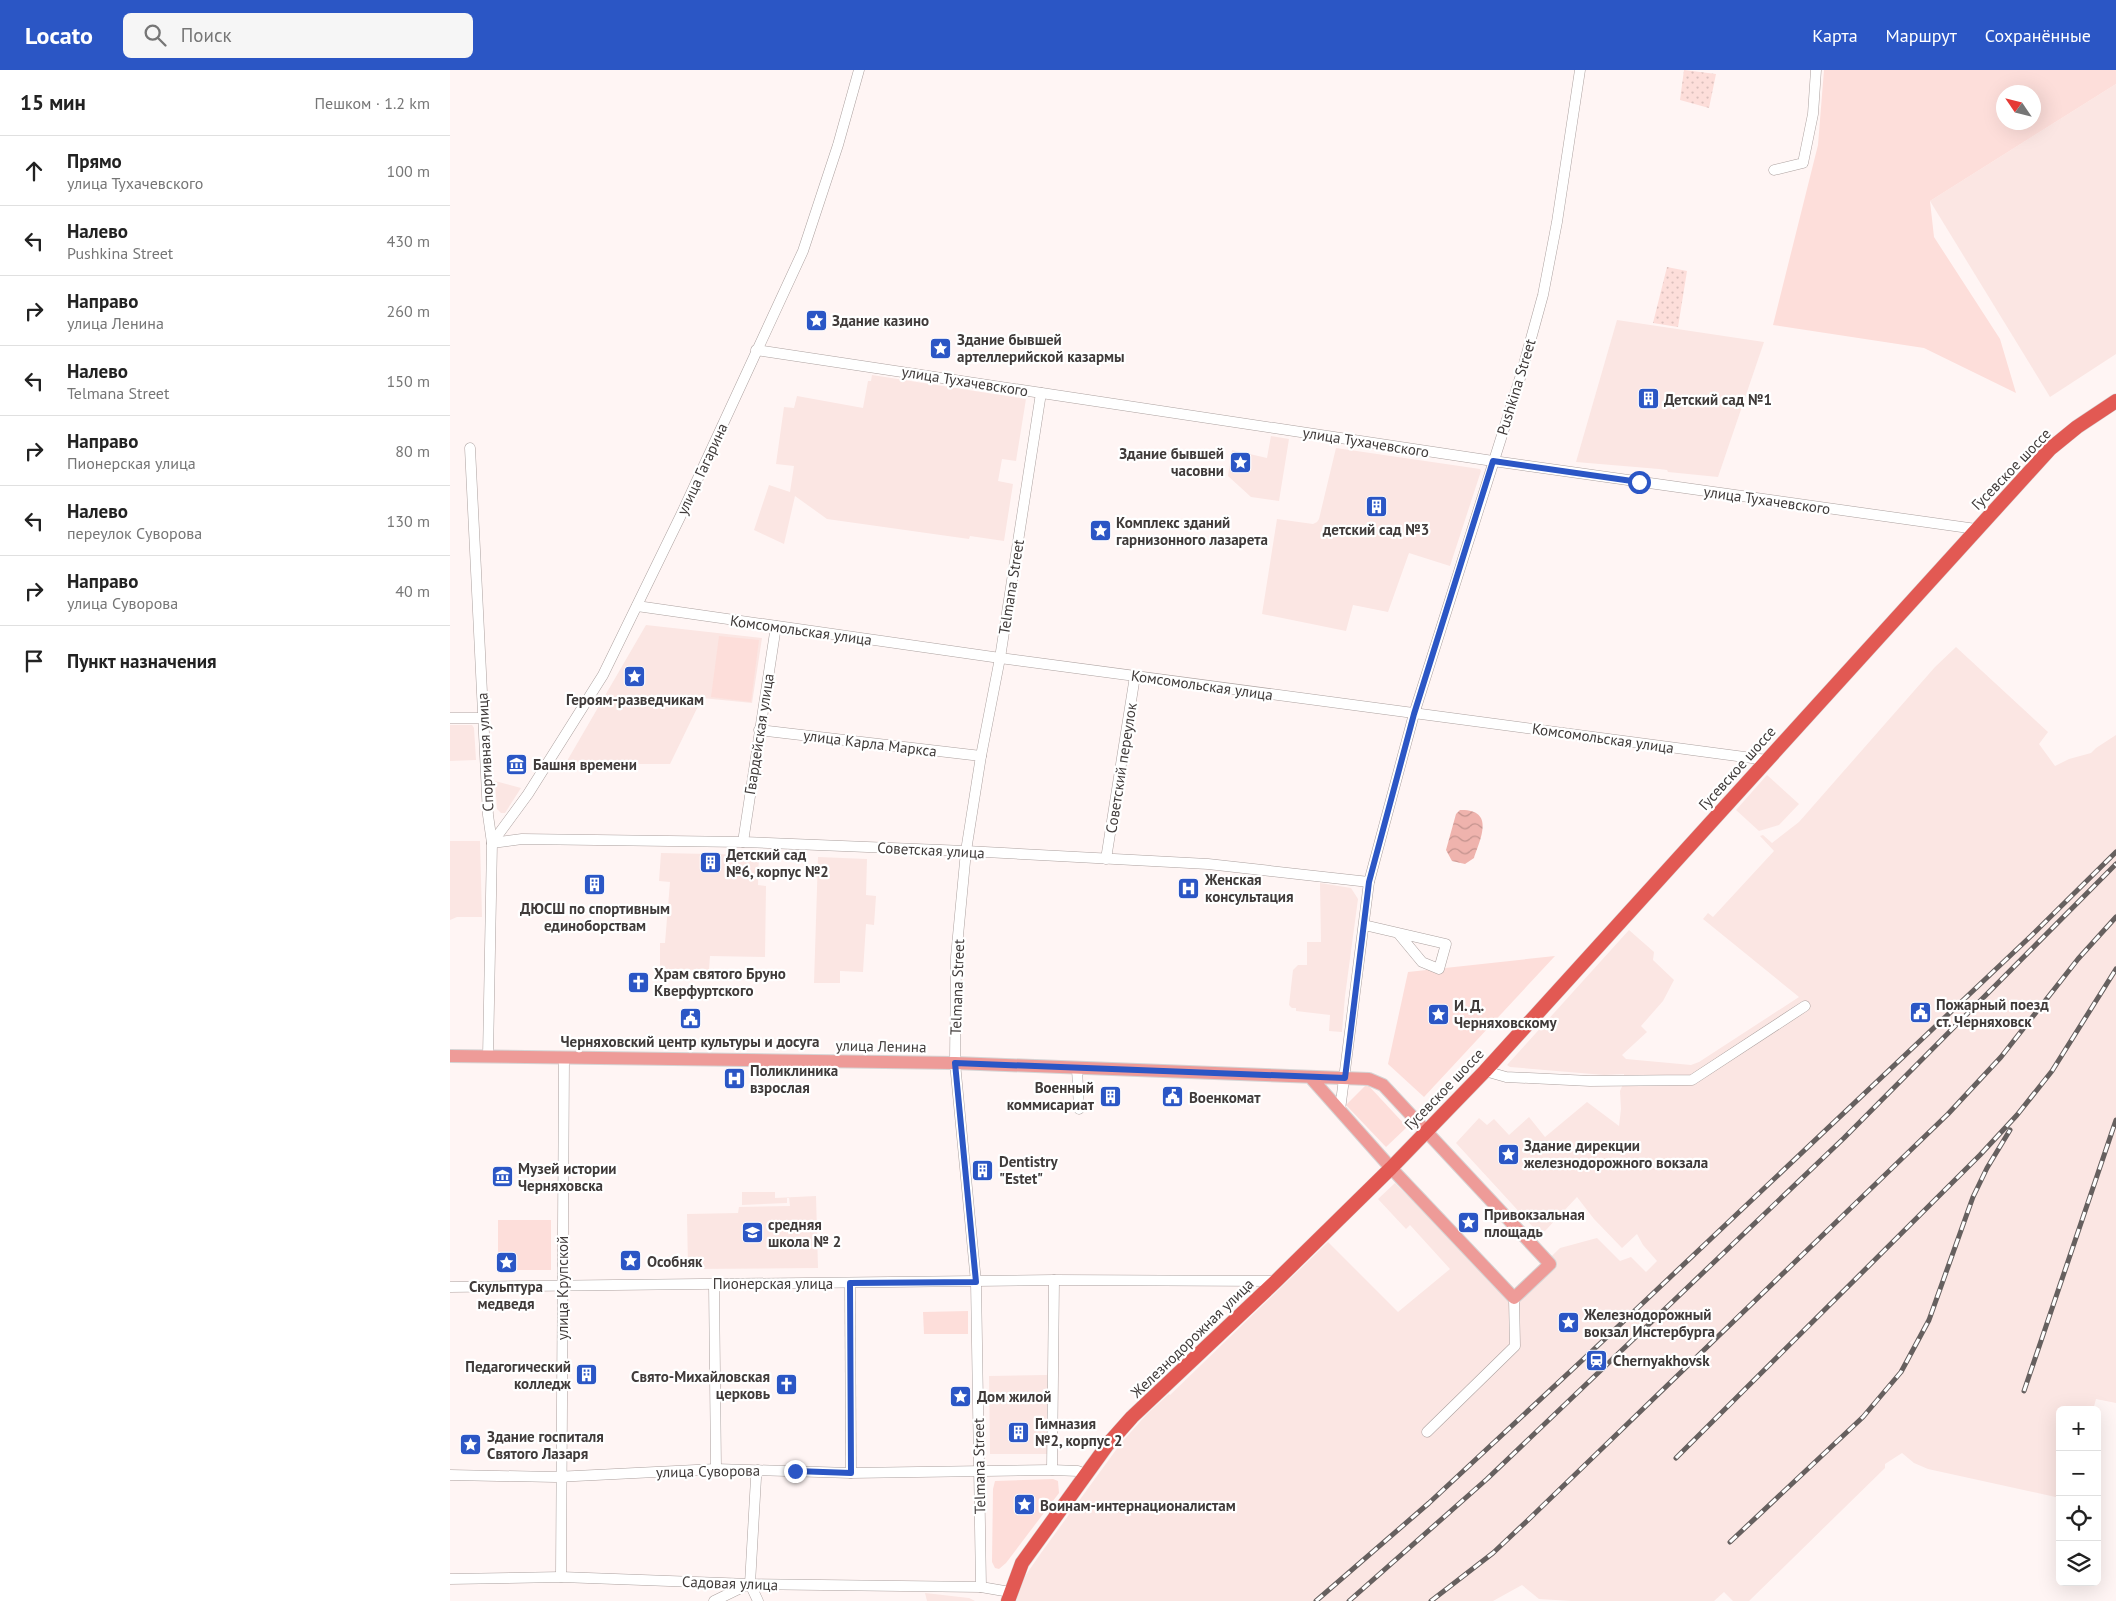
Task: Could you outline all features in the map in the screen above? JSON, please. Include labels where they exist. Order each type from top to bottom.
[{"type":"highway","name":"Гусевское шоссе","points":[[1391,1168],[1485,1071],[2050,449],[2077,427],[2116,401]]},
{"type":"highway","name":"Железнодорожная улица","points":[[1009,1597],[1022,1564],[1108,1444],[1132,1417],[1276,1281],[1391,1168]]},
{"type":"main road","name":"улица Ленина","points":[[450,1056],[955,1063],[1369,1079],[1382,1085],[1550,1264],[1514,1298]]},
{"type":"main road","points":[[1311,1078],[1391,1168],[1514,1298]]},
{"type":"street","name":"улица Гагарина","points":[[492,843],[528,794],[603,675],[638,606],[803,251],[838,145],[859,70]]},
{"type":"street","name":"Pushkina Street","points":[[1340,1110],[1369,882],[1414,714],[1543,295],[1557,222],[1580,70]]},
{"type":"street","points":[[1774,170],[1802,163],[1813,114],[1816,70]]},
{"type":"street","name":"улица Тухачевского","points":[[756,350],[1493,461],[1976,529]]},
{"type":"street","name":"Telmana Street","points":[[981,1587],[976,1295],[978,1282],[955,1063],[956,957],[966,852],[981,756],[1000,658],[1041,393]]},
{"type":"street","name":"Спортивная улица","points":[[470,448],[488,815],[492,843],[488,1056]]},
{"type":"street","name":"Комсомольская улица","points":[[638,606],[1000,658],[1767,760]]},
{"type":"street","name":"Гвардейская улица","points":[[743,842],[776,626]]},
{"type":"street","name":"Советский переулок","points":[[1106,859],[1135,676]]},
{"type":"street","points":[[450,718],[484,718]]},
{"type":"street","name":"улица Карла Маркса","points":[[759,730],[981,756]]},
{"type":"street","name":"Советская улица","points":[[492,843],[522,839],[743,842],[1208,864],[1369,882]]},
{"type":"street","points":[[1364,925],[1446,944],[1438,968],[1422,962],[1398,933]]},
{"type":"street","points":[[1485,1071],[1506,1077],[1590,1081],[1692,1080],[1805,1006]]},
{"type":"street","name":"улица Крупской","points":[[562,1577],[564,1058]]},
{"type":"street","points":[[1077,1068],[1079,1109]]},
{"type":"street","points":[[1052,1470],[1054,1280]]},
{"type":"street","name":"Пионерская улица","points":[[450,1287],[1054,1280],[1276,1281]]},
{"type":"street","points":[[850,1283],[851,1473]]},
{"type":"street","points":[[714,1284],[716,1469]]},
{"type":"street","points":[[1427,1432],[1515,1346],[1514,1298]]},
{"type":"street","name":"улица Суворова","points":[[450,1475],[562,1476],[716,1469],[851,1473],[1052,1470],[1078,1471],[1086,1475]]},
{"type":"street","points":[[758,1470],[750,1584],[758,1601]]},
{"type":"street","name":"Садовая улица","points":[[450,1579],[562,1577],[750,1584],[981,1587],[1009,1597]]},
{"type":"street","points":[[714,1601],[750,1584]]},
{"type":"shaded area","points":[[1684,70],[1716,74],[1709,108],[1680,100]]},
{"type":"shaded area","points":[[1824,70],[2116,70],[2116,84],[1930,201],[1934,237],[2000,339],[2016,393],[1924,348],[1773,325],[1818,145]]},
{"type":"shaded area","points":[[2116,84],[2116,354],[2050,397],[1930,201]]},
{"type":"shaded area","points":[[1667,267],[1687,271],[1678,327],[1653,323]]},
{"type":"shaded area","points":[[1617,320],[1764,342],[1718,477],[1668,472],[1667,470],[1659,469],[1576,462]]},
{"type":"shaded area","points":[[872,375],[1026,399],[1016,461],[1002,459],[998,481],[1013,484],[1004,541],[970,536],[969,539],[827,519],[795,496],[784,544],[754,530],[769,485],[790,492],[794,466],[776,464],[784,407],[794,408],[797,396],[863,408],[868,381],[871,381]]},
{"type":"shaded area","points":[[1271,436],[1289,439],[1279,501],[1251,497],[1228,476],[1232,450],[1267,458]]},
{"type":"shaded area","points":[[1336,448],[1480,469],[1481,471],[1450,566],[1409,553],[1388,612],[1353,605],[1346,631],[1262,614],[1277,519],[1313,524],[1317,522]]},
{"type":"shaded area","points":[[646,625],[762,638],[752,703],[702,698],[670,764],[606,764],[567,761]]},
{"type":"shaded area","points":[[719,636],[759,640],[751,702],[711,697]]},
{"type":"shaded area","points":[[1956,647],[2048,732],[2039,744],[2055,766],[2069,759],[2091,753],[2116,735],[2116,1403],[2096,1399],[2094,1406],[2056,1406],[2056,1497],[1928,1469],[1914,1463],[1902,1453],[1885,1464],[1885,1468],[1749,1601],[1733,1601],[1724,1592],[1714,1601],[1572,1601],[1539,1599],[1522,1585],[1493,1601],[1016,1601],[1023,1579],[1121,1443],[1147,1414],[1170,1395],[1328,1242],[1398,1312],[1450,1269],[1410,1225],[1406,1229],[1378,1199],[1395,1183],[1474,1263],[1511,1296],[1560,1248],[1597,1238],[1620,1261],[1631,1257],[1646,1272],[1657,1261],[1643,1245],[1637,1234],[1622,1248],[1594,1219],[1577,1197],[1545,1231],[1533,1227],[1456,1143],[1479,1118],[1487,1125],[1494,1119],[1509,1135],[1529,1117],[1545,1137],[1587,1102],[1619,1126],[1621,1109],[1620,1091],[1624,1082],[1624,1074],[1604,1075],[1510,1067],[1507,1065],[1629,930],[1654,952],[1653,960],[1674,980],[1663,1001],[1641,1026],[1647,1032],[1622,1055],[1626,1059],[1691,1065],[1699,1062],[1799,997],[1703,919],[1708,913],[1713,917],[1774,851],[1760,836],[1763,835],[1772,843],[1799,822],[1935,667]]},
{"type":"shaded area","points":[[450,725],[472,725],[474,728],[476,760],[450,761]]},
{"type":"shaded area","points":[[1767,775],[1799,804],[1779,825],[1759,831],[1736,810]]},
{"type":"shaded area","points":[[495,781],[521,788],[505,813],[501,813],[497,809]]},
{"type":"shaded area","points":[[450,841],[480,841],[482,917],[457,917],[450,920]]},
{"type":"shaded area","points":[[661,853],[759,855],[758,885],[766,886],[765,957],[710,956],[709,970],[660,969],[660,943],[665,943],[670,882],[659,881]]},
{"type":"shaded area","points":[[818,857],[867,859],[866,895],[876,896],[874,925],[866,924],[863,972],[840,971],[840,983],[814,983]]},
{"type":"shaded area","points":[[1320,883],[1351,888],[1358,899],[1342,1032],[1329,1031],[1330,1015],[1296,1011],[1296,1008],[1292,1008],[1289,1005],[1293,970],[1298,965],[1307,965],[1307,942],[1321,942]]},
{"type":"shaded area","points":[[1555,956],[1424,1097],[1388,1064],[1408,972]]},
{"type":"shaded area","points":[[1367,1084],[1407,1127],[1386,1147],[1346,1105]]},
{"type":"shaded area","points":[[742,1192],[775,1192],[775,1198],[787,1197],[787,1203],[742,1205]]},
{"type":"shaded area","name":"средняя школа № 2","points":[[816,1196],[818,1268],[688,1269],[687,1214],[738,1213],[739,1207],[790,1206],[789,1197]]},
{"type":"shaded area","points":[[498,1220],[551,1220],[551,1270],[498,1270]]},
{"type":"shaded area","points":[[968,1311],[968,1334],[924,1334],[923,1312]]},
{"type":"shaded area","points":[[1047,1375],[1049,1454],[990,1454],[989,1376]]},
{"type":"shaded area","points":[[1053,1479],[1058,1481],[1059,1493],[1006,1563],[999,1569],[995,1568],[992,1562],[993,1489],[995,1481]]},
{"type":"shaded area","points":[[925,1593],[969,1598],[975,1601],[927,1601]]},
{"type":"water","points":[[1460,810],[1478,814],[1482,819],[1483,826],[1474,858],[1465,864],[1452,861],[1446,850],[1456,814]]},
{"type":"railway","points":[[1316,1601],[1429,1503],[1590,1353],[2032,935],[2116,852]]},
{"type":"railway","points":[[1349,1601],[1487,1479],[1844,1138],[2116,864]]},
{"type":"railway","points":[[1431,1601],[1493,1553],[1527,1521],[1948,1114],[2001,1057],[2078,959],[2116,917]]},
{"type":"railway","points":[[1676,1458],[1980,1155],[2017,1115],[2052,1071],[2116,969]]},
{"type":"railway","points":[[2024,1391],[2116,1120]]},
{"type":"railway","points":[[1730,1542],[1863,1417],[1901,1372],[1929,1320],[1973,1197],[1987,1168],[2010,1130]]},
{"type":"place","name":"Здание казино","points":[[816,320]]},
{"type":"place","name":"Здание бывшей артеллерийской казармы","points":[[941,348]]},
{"type":"place","name":"Детский сад №1","points":[[1648,399]]},
{"type":"place","name":"Здание бывшей часовни","points":[[1240,462]]},
{"type":"place","name":"детский сад №3","points":[[1376,506]]},
{"type":"place","name":"Комплекс зданий гарнизонного лазарета","points":[[1100,531]]},
{"type":"place","name":"Героям-разведчикам","points":[[635,676]]},
{"type":"place","name":"Башня времени","points":[[517,764]]},
{"type":"place","name":"Детский сад №6, корпус №2","points":[[710,863]]},
{"type":"place","name":"ДЮСШ по спортивным единоборствам","points":[[595,885]]},
{"type":"place","name":"Женская консультация","points":[[1189,888]]},
{"type":"place","name":"Храм святого Бруно Кверфуртского","points":[[638,982]]},
{"type":"place","name":"Пожарный поезд ст. Черняховск","points":[[1920,1013]]},
{"type":"place","name":"И. Д. Черняховскому","points":[[1438,1014]]},
{"type":"place","name":"Черняховский центр культуры и досуга","points":[[690,1018]]},
{"type":"place","name":"Поликлиника взрослая","points":[[734,1079]]},
{"type":"place","name":"Военный коммисариат","points":[[1110,1096]]},
{"type":"place","name":"Военкомат","points":[[1173,1097]]},
{"type":"place","name":"Здание дирекции железнодорожного вокзала","points":[[1508,1154]]},
{"type":"place","name":"Dentistry \"Estet\"","points":[[983,1170]]},
{"type":"place","name":"Музей истории Черняховска","points":[[502,1177]]},
{"type":"place","name":"Привокзальная площадь","points":[[1468,1223]]},
{"type":"place","name":"средняя школа № 2","points":[[752,1233]]},
{"type":"place","name":"Особняк","points":[[631,1261]]},
{"type":"place","name":"Скульптура медведя","points":[[506,1263]]},
{"type":"place","name":"Железнодорожный вокзал Инстербурга","points":[[1568,1323]]},
{"type":"place","name":"Chernyakhovsk","points":[[1597,1360]]},
{"type":"place","name":"Педагогический колледж","points":[[587,1375]]},
{"type":"place","name":"Свято-Михайловская церковь","points":[[786,1385]]},
{"type":"place","name":"Дом жилой","points":[[961,1396]]},
{"type":"place","name":"Гимназия №2, корпус 2","points":[[1019,1432]]},
{"type":"place","name":"Здание госпиталя Святого Лазаря","points":[[471,1445]]},
{"type":"place","name":"Воинам-интернационалистам","points":[[1024,1505]]},
{"type":"route","points":[[795,1471],[851,1473],[852,1296],[850,1283],[976,1282],[955,1063],[1345,1078],[1369,882],[1414,714],[1493,461],[1639,482]]}]
